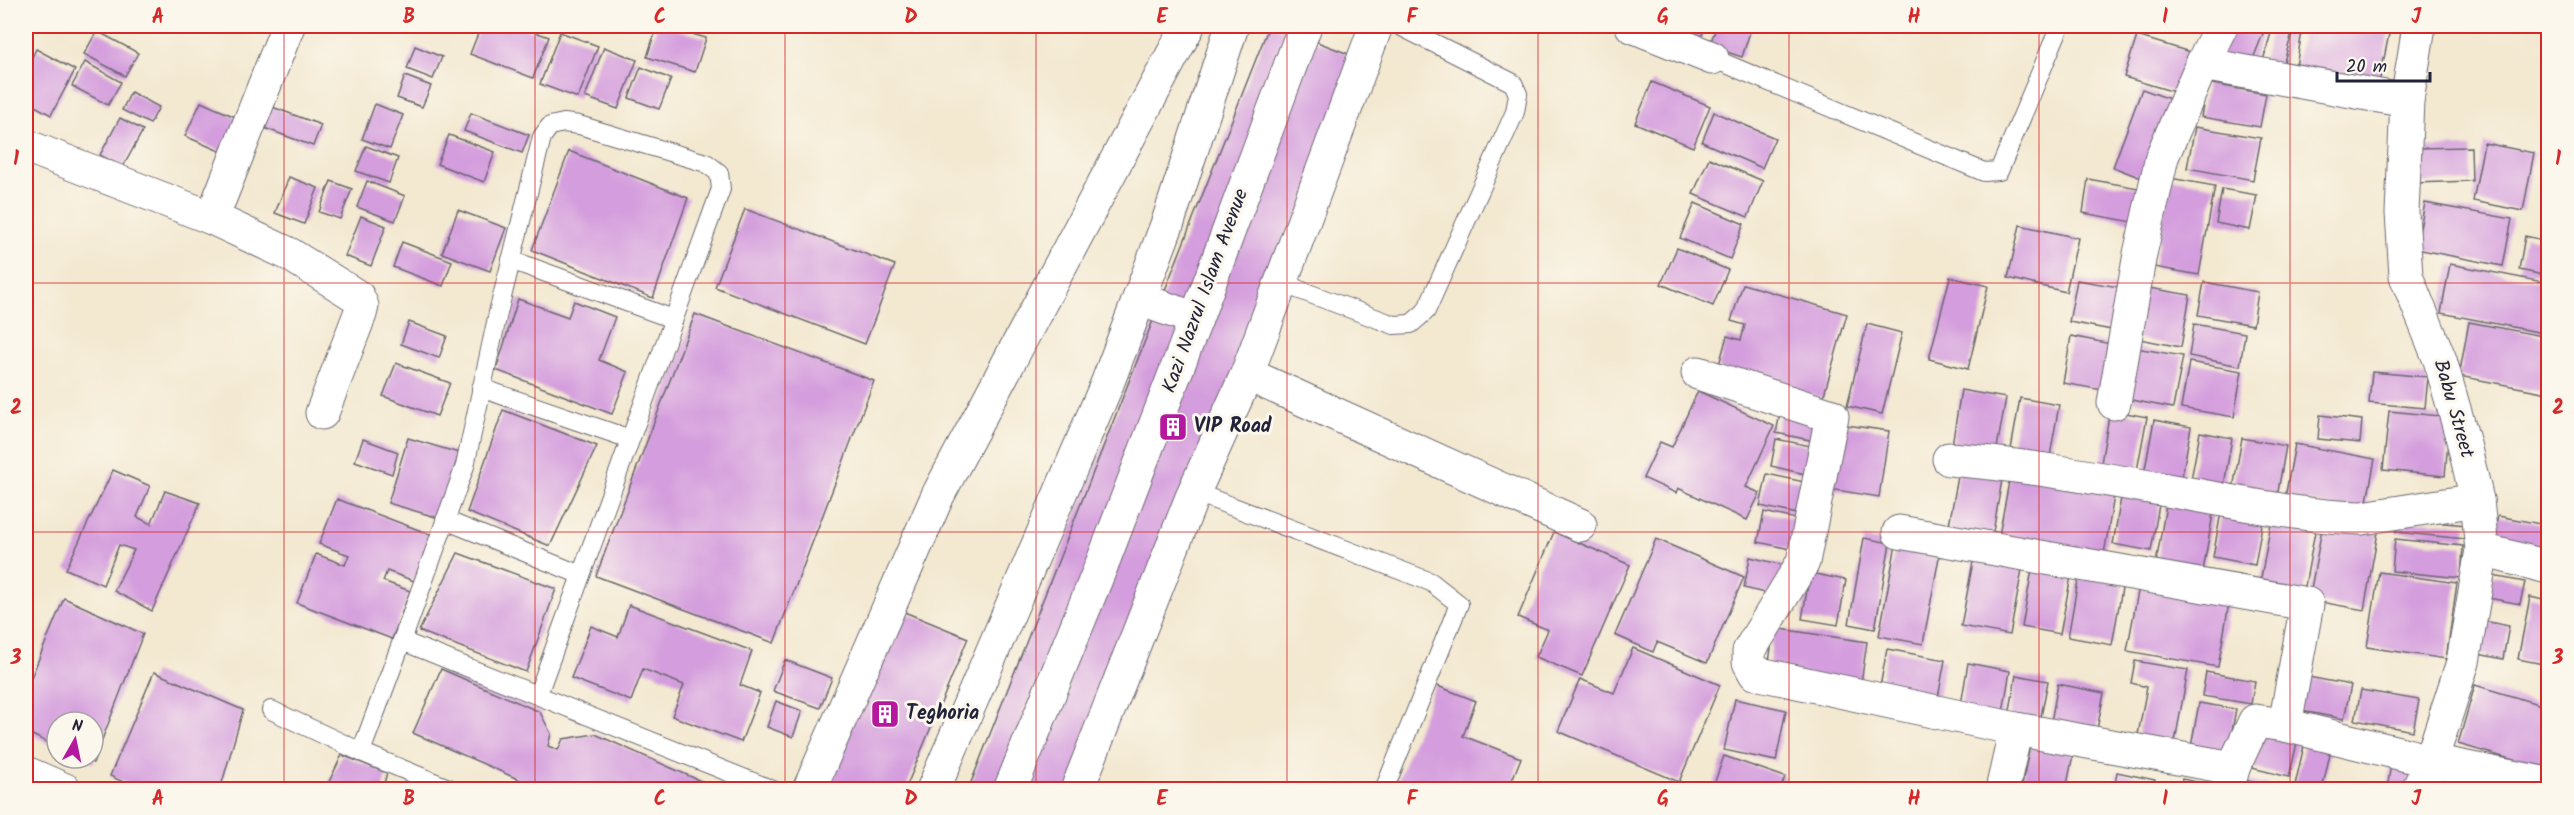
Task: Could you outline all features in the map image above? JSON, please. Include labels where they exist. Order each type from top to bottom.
[{"type":"street","points":[[212,218],[288,26]]},
{"type":"street","points":[[809,789],[938,495],[1188,26]]},
{"type":"street","points":[[933,789],[1068,477],[1139,299],[1168,222],[1232,26]]},
{"type":"street","name":"Kazi Nazrul Islam Avenue","points":[[1010,789],[1102,564],[1197,319],[1305,26]]},
{"type":"street","points":[[1077,789],[1194,492],[1247,374],[1376,26]]},
{"type":"street","points":[[1632,26],[1712,58]]},
{"type":"street","points":[[2114,403],[2140,254],[2162,157],[2221,26]]},
{"type":"street","name":"Babu Street","points":[[2419,26],[2407,101],[2402,213],[2406,276],[2440,360],[2463,440],[2477,500],[2482,550],[2463,662],[2424,775]]},
{"type":"street","points":[[2202,64],[2407,101]]},
{"type":"street","points":[[26,146],[212,218],[290,254],[358,297],[362,306],[360,314],[322,412]]},
{"type":"street","points":[[1139,299],[1197,319]]},
{"type":"street","points":[[1698,373],[1832,416],[1803,562],[1749,651],[1749,662],[1755,673],[2016,729],[2231,779],[2255,721],[2285,725],[2424,775],[2548,784]]},
{"type":"street","points":[[1247,374],[1580,525]]},
{"type":"street","points":[[1949,459],[2011,464],[2281,510],[2346,518],[2368,517],[2477,500]]},
{"type":"street","points":[[1899,532],[2307,604],[2285,725]]},
{"type":"street","points":[[2482,550],[2548,567]]},
{"type":"street","points":[[2002,789],[2016,729]]},
{"type":"street","points":[[26,773],[65,789]]},
{"type":"lane","points":[[1281,283],[1394,325],[1411,324],[1426,311],[1515,112],[1518,94],[1514,83],[1400,26]]},
{"type":"lane","points":[[1712,58],[1984,172],[1999,171],[2060,26]]},
{"type":"lane","points":[[361,752],[465,466],[481,388],[542,137],[550,126],[564,123],[579,125],[706,163],[719,173],[721,189],[538,694]]},
{"type":"lane","points":[[511,260],[673,319]]},
{"type":"lane","points":[[481,388],[630,439]]},
{"type":"lane","points":[[1194,492],[1431,582],[1459,604],[1384,789]]},
{"type":"lane","points":[[445,520],[581,575]]},
{"type":"lane","points":[[402,641],[773,789]]},
{"type":"lane","points":[[271,710],[361,752],[453,789]]},
{"type":"building","points":[[481,26],[518,26],[549,37],[533,78],[470,54]]},
{"type":"building","points":[[657,26],[706,38],[695,72],[647,57]]},
{"type":"building","name":"VIP Road","points":[[1269,26],[1276,26],[1377,65],[1092,790],[968,790]]},
{"type":"building","points":[[1676,26],[1705,26],[1700,42],[1673,33]]},
{"type":"building","points":[[1717,26],[1752,26],[1742,57],[1709,46]]},
{"type":"building","points":[[2232,26],[2266,26],[2249,69],[2217,60]]},
{"type":"building","points":[[2273,26],[2294,26],[2282,69],[2262,64]]},
{"type":"building","points":[[2303,26],[2371,26],[2390,29],[2378,88],[2295,72]]},
{"type":"building","points":[[97,31],[138,53],[125,76],[84,54]]},
{"type":"building","points":[[560,32],[598,46],[578,98],[540,84]]},
{"type":"building","points":[[2137,36],[2190,52],[2178,93],[2124,77]]},
{"type":"building","points":[[415,46],[442,57],[433,79],[407,69]]},
{"type":"building","points":[[604,47],[637,60],[618,109],[585,97]]},
{"type":"building","points":[[36,49],[75,70],[51,115],[26,101],[26,70]]},
{"type":"building","points":[[85,62],[121,82],[108,105],[72,86]]},
{"type":"building","points":[[641,67],[671,79],[659,109],[629,98]]},
{"type":"building","points":[[405,76],[431,86],[422,107],[397,98]]},
{"type":"building","points":[[1652,82],[1710,106],[1693,147],[1635,123]]},
{"type":"building","points":[[2207,83],[2266,94],[2260,127],[2201,117]]},
{"type":"building","points":[[2142,89],[2178,102],[2149,181],[2113,167]]},
{"type":"building","points":[[131,92],[159,107],[150,124],[122,110]]},
{"type":"building","points":[[201,102],[240,119],[224,153],[185,136]]},
{"type":"building","points":[[375,104],[403,115],[390,149],[362,139]]},
{"type":"building","points":[[267,105],[321,125],[313,146],[259,126]]},
{"type":"building","points":[[1714,112],[1775,138],[1762,168],[1702,142]]},
{"type":"building","points":[[471,113],[529,135],[522,153],[464,131]]},
{"type":"building","points":[[120,118],[143,130],[123,167],[100,155]]},
{"type":"building","points":[[2195,127],[2261,138],[2253,180],[2187,168]]},
{"type":"building","points":[[449,135],[495,152],[484,182],[437,164]]},
{"type":"building","points":[[2484,143],[2534,153],[2523,211],[2473,201]]},
{"type":"building","points":[[366,146],[398,158],[389,183],[356,171]]},
{"type":"building","points":[[2471,147],[2472,181],[2415,183],[2415,148]]},
{"type":"building","points":[[569,151],[688,198],[653,298],[532,250]]},
{"type":"building","points":[[1709,158],[1763,181],[1748,217],[1693,194]]},
{"type":"building","points":[[289,177],[318,188],[304,224],[275,213]]},
{"type":"building","points":[[2170,178],[2215,186],[2199,275],[2154,267]]},
{"type":"building","points":[[2088,179],[2144,189],[2138,223],[2083,213]]},
{"type":"building","points":[[331,181],[352,189],[340,219],[319,212]]},
{"type":"building","points":[[367,181],[405,196],[395,221],[357,207]]},
{"type":"building","points":[[2222,189],[2257,195],[2250,230],[2216,223]]},
{"type":"building","points":[[1695,203],[1744,224],[1730,259],[1680,238]]},
{"type":"building","points":[[2425,203],[2512,219],[2503,266],[2416,249]]},
{"type":"building","points":[[745,209],[895,265],[865,344],[715,287]]},
{"type":"building","points":[[458,210],[506,228],[490,271],[442,253]]},
{"type":"building","points":[[361,216],[386,226],[371,266],[345,256]]},
{"type":"building","points":[[2020,225],[2078,238],[2066,292],[2008,278]]},
{"type":"building","points":[[2525,236],[2548,241],[2548,276],[2519,270]]},
{"type":"building","points":[[402,242],[452,261],[443,286],[393,267]]},
{"type":"building","points":[[1677,248],[1728,270],[1713,306],[1661,284]]},
{"type":"building","points":[[2450,264],[2548,283],[2548,334],[2441,313]]},
{"type":"building","points":[[1950,277],[1988,286],[1968,369],[1929,359]]},
{"type":"building","points":[[2077,280],[2119,287],[2112,330],[2069,322]]},
{"type":"building","points":[[2204,282],[2258,292],[2253,325],[2198,315]]},
{"type":"building","points":[[1743,284],[1847,314],[1823,398],[1718,368],[1727,336],[1741,340],[1745,325],[1731,321]]},
{"type":"building","points":[[2143,287],[2190,295],[2181,347],[2134,338]]},
{"type":"building","points":[[518,299],[568,317],[574,301],[615,317],[599,360],[628,372],[612,414],[496,370]]},
{"type":"building","points":[[695,314],[874,381],[774,643],[596,576]]},
{"type":"building","points":[[409,322],[447,336],[439,358],[401,344]]},
{"type":"building","points":[[2469,322],[2548,337],[2548,393],[2459,376]]},
{"type":"building","points":[[1867,324],[1902,333],[1882,414],[1847,406]]},
{"type":"building","points":[[2194,324],[2245,333],[2240,366],[2189,356]]},
{"type":"building","points":[[2071,336],[2111,344],[2102,390],[2063,383]]},
{"type":"building","points":[[2130,347],[2183,356],[2173,408],[2121,398]]},
{"type":"building","points":[[2189,362],[2242,371],[2234,417],[2181,408]]},
{"type":"building","points":[[396,363],[450,383],[437,416],[383,396]]},
{"type":"building","points":[[2372,372],[2428,377],[2425,408],[2369,403]]},
{"type":"building","points":[[1961,390],[2006,398],[1996,453],[1952,445]]},
{"type":"building","points":[[1698,391],[1774,426],[1746,487],[1760,493],[1747,520],[1678,488],[1676,493],[1643,478],[1660,442],[1672,447]]},
{"type":"building","points":[[2020,398],[2059,405],[2049,462],[2010,455]]},
{"type":"building","points":[[1781,409],[1820,418],[1815,441],[1776,433]]},
{"type":"building","points":[[503,410],[597,446],[550,546],[467,512]]},
{"type":"building","points":[[2110,410],[2147,417],[2136,476],[2100,469]]},
{"type":"building","points":[[2389,411],[2450,417],[2445,476],[2383,470]]},
{"type":"building","points":[[2320,415],[2362,420],[2360,443],[2318,439]]},
{"type":"building","points":[[2154,420],[2191,427],[2180,487],[2143,480]]},
{"type":"building","points":[[1839,424],[1889,431],[1879,497],[1829,489]]},
{"type":"building","points":[[2200,432],[2232,438],[2223,491],[2190,485]]},
{"type":"building","points":[[408,438],[459,453],[439,518],[388,503]]},
{"type":"building","points":[[2242,438],[2286,446],[2276,503],[2232,494]]},
{"type":"building","points":[[363,439],[398,452],[392,474],[355,461]]},
{"type":"building","points":[[1776,439],[1811,446],[1805,474],[1771,466]]},
{"type":"building","points":[[2295,444],[2375,459],[2365,512],[2285,498]]},
{"type":"building","points":[[1960,466],[2003,474],[1992,538],[1948,530]]},
{"type":"building","points":[[113,470],[150,486],[137,517],[151,524],[165,491],[200,503],[152,611],[114,591],[134,550],[119,545],[103,585],[66,569]]},
{"type":"building","points":[[2011,471],[2115,490],[2103,560],[1998,541]]},
{"type":"building","points":[[1767,474],[1809,483],[1802,515],[1760,506]]},
{"type":"building","points":[[2122,492],[2160,499],[2151,551],[2113,544]]},
{"type":"building","points":[[337,499],[432,535],[414,581],[387,571],[383,581],[410,591],[392,639],[297,603],[316,554],[345,565],[349,555],[319,544]]},
{"type":"building","points":[[2167,499],[2214,508],[2202,577],[2155,569]]},
{"type":"building","points":[[2222,506],[2264,514],[2255,565],[2213,557]]},
{"type":"building","points":[[1764,512],[1801,520],[1795,550],[1758,542]]},
{"type":"building","points":[[2498,516],[2546,525],[2540,558],[2491,549]]},
{"type":"building","points":[[2272,518],[2316,526],[2303,597],[2259,589]]},
{"type":"building","points":[[2397,519],[2467,525],[2465,539],[2396,532]]},
{"type":"building","points":[[2323,523],[2378,532],[2364,610],[2309,600]]},
{"type":"building","points":[[1554,532],[1630,565],[1582,676],[1536,657],[1548,630],[1518,617]]},
{"type":"building","points":[[1864,538],[1890,543],[1875,629],[1849,624]]},
{"type":"building","points":[[1656,539],[1744,577],[1707,663],[1657,642],[1653,652],[1615,635]]},
{"type":"building","points":[[2395,539],[2463,546],[2461,578],[2392,571]]},
{"type":"building","points":[[1896,544],[1940,552],[1923,644],[1879,636]]},
{"type":"building","points":[[458,553],[556,589],[526,672],[419,631]]},
{"type":"building","points":[[1974,556],[2023,564],[2010,635],[1961,626]]},
{"type":"building","points":[[1750,557],[1784,565],[1777,596],[1744,588]]},
{"type":"building","points":[[2032,569],[2071,576],[2060,634],[2022,627]]},
{"type":"building","points":[[2379,572],[2457,583],[2446,659],[2367,647]]},
{"type":"building","points":[[1810,573],[1846,580],[1838,625],[1802,619]]},
{"type":"building","points":[[2079,575],[2123,583],[2112,645],[2068,637]]},
{"type":"building","points":[[2493,576],[2525,582],[2520,604],[2488,598]]},
{"type":"building","points":[[2139,586],[2229,603],[2218,667],[2127,651]]},
{"type":"building","points":[[2530,597],[2548,601],[2548,665],[2518,659]]},
{"type":"building","points":[[64,598],[143,634],[105,732],[105,710],[45,710],[45,741],[26,732],[26,690]]},
{"type":"building","name":"Teghoria","points":[[880,602],[968,638],[905,790],[802,790]]},
{"type":"building","points":[[629,605],[752,651],[740,685],[760,693],[741,742],[672,716],[684,685],[643,669],[631,701],[571,678],[591,626],[618,637]]},
{"type":"building","points":[[2484,621],[2509,626],[2503,659],[2478,654]]},
{"type":"building","points":[[1774,628],[1867,642],[1861,683],[1768,669]]},
{"type":"building","points":[[1633,648],[1720,685],[1679,782],[1558,731],[1580,679],[1614,693]]},
{"type":"building","points":[[1887,649],[1945,660],[1938,698],[1880,687]]},
{"type":"building","points":[[785,660],[832,678],[820,708],[773,691]]},
{"type":"building","points":[[2135,661],[2188,670],[2174,747],[2137,740],[2147,687],[2131,683]]},
{"type":"building","points":[[1968,663],[2010,671],[2002,718],[1960,711]]},
{"type":"building","points":[[441,669],[540,712],[551,734],[548,746],[558,750],[563,739],[595,734],[705,783],[702,790],[543,790],[413,733]]},
{"type":"building","points":[[154,672],[243,710],[220,790],[140,790],[110,776]]},
{"type":"building","points":[[2206,672],[2255,681],[2251,704],[2202,696]]},
{"type":"building","points":[[2016,675],[2048,681],[2040,722],[2009,716]]},
{"type":"building","points":[[2303,676],[2351,685],[2344,719],[2297,710]]},
{"type":"building","points":[[2058,684],[2104,693],[2096,735],[2050,727]]},
{"type":"building","points":[[1435,685],[1476,701],[1463,736],[1521,758],[1508,790],[1394,790]]},
{"type":"building","points":[[2475,685],[2548,707],[2548,770],[2458,744]]},
{"type":"building","points":[[2361,690],[2419,700],[2413,731],[2355,720]]},
{"type":"building","points":[[1735,699],[1786,710],[1776,761],[1724,750]]},
{"type":"building","points":[[776,701],[802,711],[793,737],[767,727]]},
{"type":"building","points":[[2199,703],[2236,709],[2228,753],[2191,747]]},
{"type":"building","points":[[2261,731],[2298,739],[2289,777],[2252,768]]},
{"type":"building","points":[[2306,737],[2332,744],[2322,790],[2295,785]]},
{"type":"building","points":[[2031,740],[2074,749],[2066,790],[2021,790]]},
{"type":"building","points":[[342,755],[387,773],[382,790],[325,790]]},
{"type":"building","points":[[1724,756],[1785,777],[1780,790],[1720,790],[1713,787]]},
{"type":"building","points":[[2391,763],[2412,767],[2408,790],[2387,790]]},
{"type":"building","points":[[2117,772],[2155,780],[2153,790],[2114,790]]},
{"type":"building","points":[[2182,779],[2220,787],[2220,790],[2179,790]]},
{"type":"building","points":[[2248,781],[2281,789],[2281,790],[2246,790]]},
{"type":"place","name":"VIP Road","points":[[1173,427]]},
{"type":"place","name":"Teghoria","points":[[885,714]]}]
